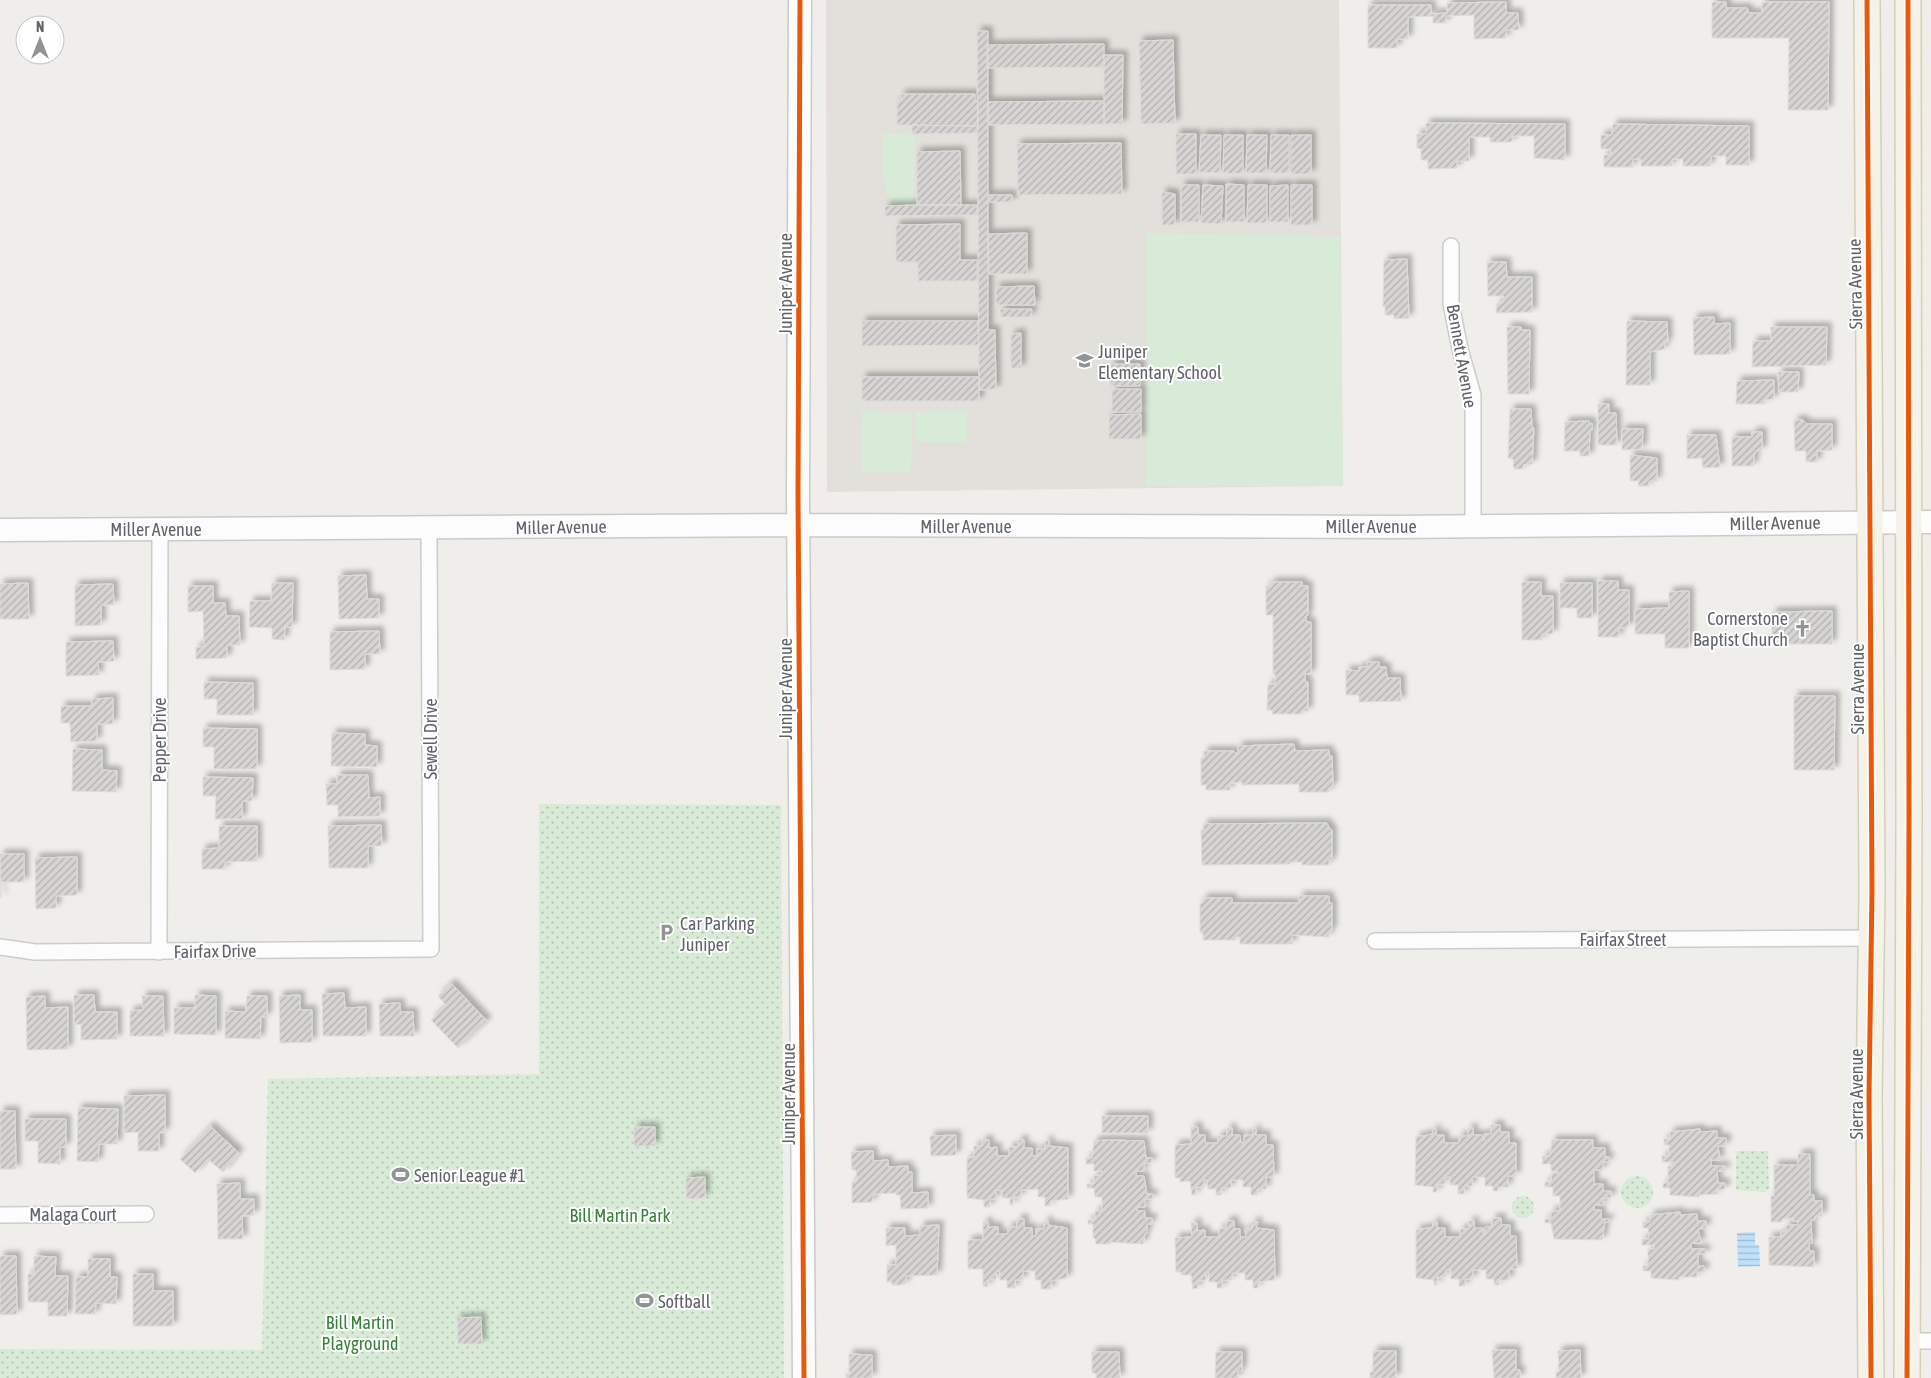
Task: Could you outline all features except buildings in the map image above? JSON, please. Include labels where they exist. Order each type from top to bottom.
[{"type":"main road","name":"Sierra Avenue","points":[[1867,0],[1872,938],[1869,1096],[1871,1378]]},
{"type":"main road","points":[[1907,1378],[1909,828],[1920,522],[1908,0]]},
{"type":"street","name":"Juniper Avenue","points":[[800,0],[798,525],[804,1378]]},
{"type":"street","name":"Bennett Avenue","points":[[1451,246],[1451,304],[1460,349],[1473,394],[1473,526]]},
{"type":"street","name":"Miller Avenue","points":[[0,530],[429,529],[798,525],[1473,526],[1920,522]]},
{"type":"street","name":"Pepper Drive","points":[[159,952],[160,529]]},
{"type":"street","name":"Sewell Drive","points":[[429,529],[431,948]]},
{"type":"street","name":"Fairfax Street","points":[[1375,941],[1872,938]]},
{"type":"street","name":"Fairfax Drive","points":[[0,947],[35,952],[431,948]]},
{"type":"street","name":"Malaga Court","points":[[0,1215],[146,1214]]},
{"type":"street","points":[[1906,1341],[1931,1341]]},
{"type":"shaded area","name":"Juniper Elementary School","points":[[826,0],[1339,0],[1343,486],[827,492]]},
{"type":"green space","points":[[883,133],[915,135],[913,203],[888,204],[886,185],[883,178]]},
{"type":"green space","points":[[1147,233],[1340,237],[1343,486],[1146,486]]},
{"type":"green space","points":[[916,411],[967,411],[967,442],[916,442]]},
{"type":"green space","points":[[862,412],[912,413],[911,472],[861,472]]},
{"type":"green space","name":"Bill Martin Park","points":[[539,804],[781,805],[784,1378],[0,1378],[0,1349],[262,1350],[268,1079],[539,1074]]},
{"type":"green space","points":[[1736,1151],[1768,1151],[1769,1189],[1766,1192],[1736,1190]]},
{"type":"green space","points":[[1637,1176],[1649,1180],[1653,1192],[1649,1204],[1637,1208],[1625,1204],[1621,1192],[1625,1180]]},
{"type":"green space","points":[[1523,1196],[1531,1199],[1534,1207],[1531,1215],[1523,1218],[1515,1215],[1512,1207],[1515,1199]]},
{"type":"water","points":[[1755,1232],[1755,1245],[1759,1245],[1760,1266],[1738,1267],[1737,1233]]},
{"type":"cycle path","points":[[800,0],[798,495],[804,1378]]},
{"type":"cycle path","points":[[1867,0],[1872,891],[1869,1096],[1871,1378]]},
{"type":"cycle path","points":[[1907,1378],[1909,819],[1908,0]]},
{"type":"place","name":"Juniper Elementary School","points":[[1084,361]]},
{"type":"place","name":"Cornerstone Baptist Church","points":[[1802,628]]},
{"type":"place","name":"Car Parking Juniper","points":[[666,933]]},
{"type":"place","name":"Senior League #1","points":[[400,1175]]},
{"type":"place","name":"Softball","points":[[644,1301]]},
{"type":"park label","name":"Bill Martin Playground","points":[[360,1332]]}]
